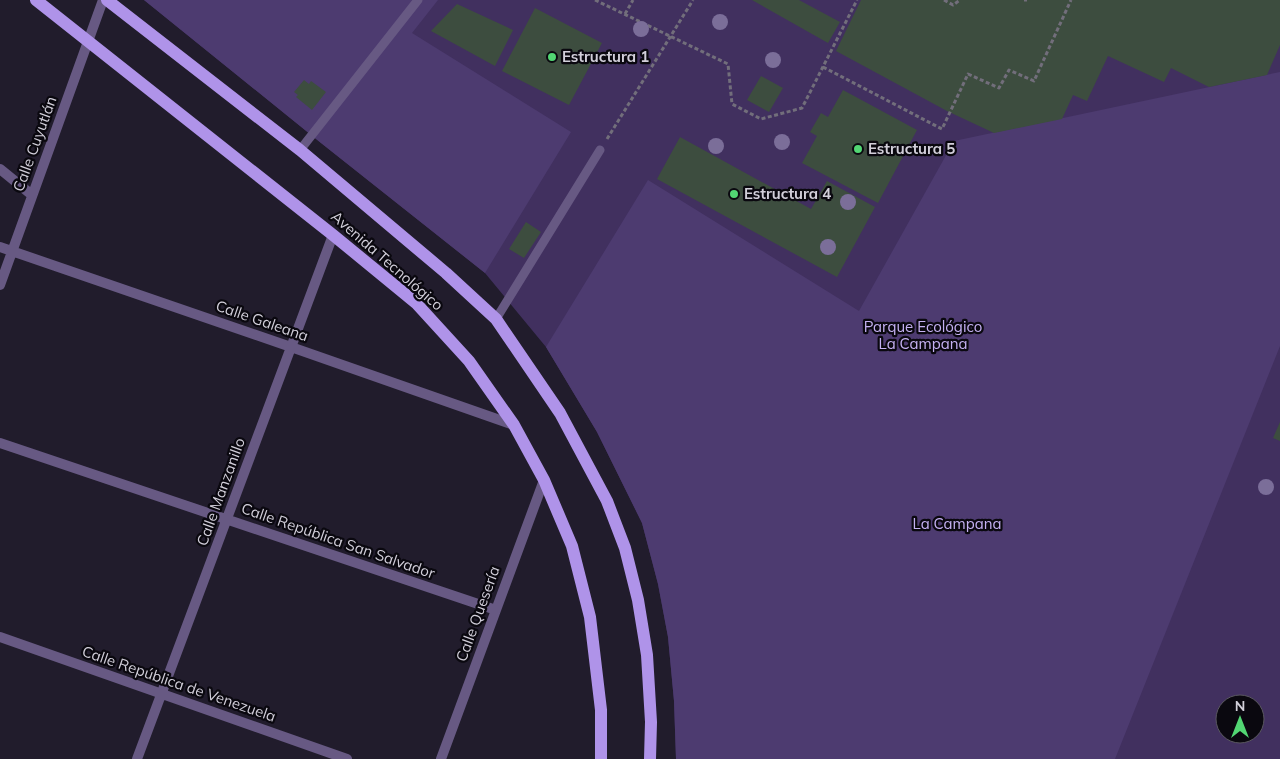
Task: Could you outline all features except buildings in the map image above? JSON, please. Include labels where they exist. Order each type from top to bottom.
[{"type":"main road","name":"Avenida Tecnológico","points":[[36,0],[333,235],[416,304],[470,361],[514,425],[544,480],[572,546],[590,617],[601,710],[601,759]]},
{"type":"main road","name":"Avenida Tecnológico","points":[[108,0],[300,150],[446,273],[496,319],[560,413],[607,501],[625,548],[638,600],[647,655],[652,722],[650,759]]},
{"type":"street","name":"Calle Cuyutlán","points":[[0,285],[103,0]]},
{"type":"street","points":[[0,169],[32,195]]},
{"type":"street","name":"Calle Manzanillo","points":[[137,759],[333,235]]},
{"type":"street","name":"Calle Galeana","points":[[0,247],[291,346],[514,425]]},
{"type":"street","name":"Calle República San Salvador","points":[[0,443],[496,610]]},
{"type":"street","name":"Calle Quesería","points":[[441,759],[544,480]]},
{"type":"street","name":"Calle República de Venezuela","points":[[0,637],[348,759]]},
{"type":"lane","points":[[300,150],[418,0]]},
{"type":"lane","points":[[496,319],[600,150]]},
{"type":"path","points":[[595,0],[728,64],[732,104],[761,119],[802,108],[856,0]]},
{"type":"path","points":[[625,14],[633,0]]},
{"type":"path","points":[[600,150],[693,0]]},
{"type":"path","points":[[944,0],[954,5],[960,0]]},
{"type":"path","points":[[823,67],[942,129],[968,74],[999,88],[1009,70],[1034,81],[1072,0]]},
{"type":"green space","name":"La Campana","points":[[144,0],[1280,0],[1280,759],[676,759],[674,701],[668,637],[658,584],[642,523],[597,432],[546,347],[485,273]]},
{"type":"green space","points":[[144,0],[438,0],[412,33],[571,132],[485,273]]},
{"type":"green space","name":"La Campana","points":[[1280,72],[1280,346],[1115,759],[676,759],[674,701],[668,637],[658,584],[642,523],[597,432],[546,347],[648,180],[859,311],[954,141]]},
{"type":"place","name":"Estructura 1","points":[[552,57]]},
{"type":"place","name":"Estructura 5","points":[[858,149]]},
{"type":"place","name":"Estructura 4","points":[[734,194]]},
{"type":"park label","name":"Parque Ecológico La Campana","points":[[923,336]]}]
